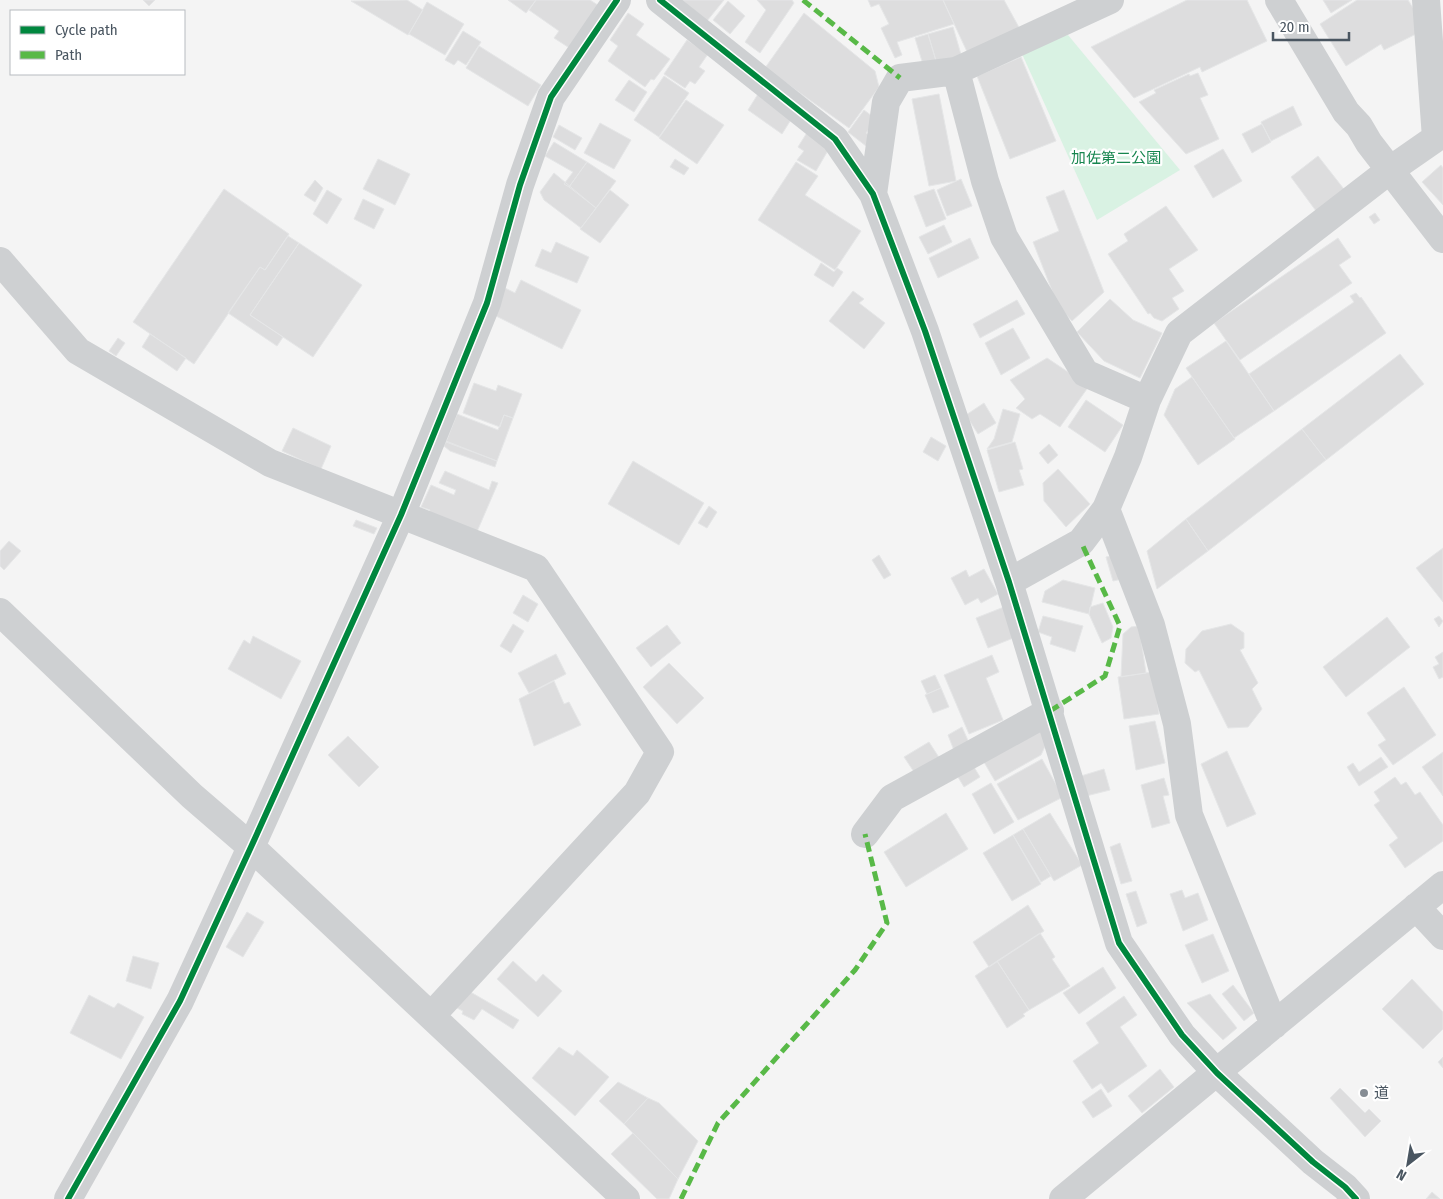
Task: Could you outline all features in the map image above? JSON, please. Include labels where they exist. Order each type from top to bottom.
[{"type":"street","points":[[68,1199],[180,1001],[251,847],[401,515],[487,303],[520,186],[551,97],[617,0]]},
{"type":"street","points":[[660,0],[835,139],[873,194],[924,331],[1009,582],[1050,711],[1119,943],[1182,1035],[1217,1073],[1313,1162],[1345,1187],[1356,1199]]},
{"type":"street","points":[[873,194],[886,102],[900,78],[956,71],[1110,0]]},
{"type":"street","points":[[1279,0],[1346,112],[1360,126],[1390,170],[1443,239]]},
{"type":"street","points":[[1009,582],[1081,542],[1106,509],[1128,457],[1147,400],[1179,333],[1390,170],[1436,138],[1437,66],[1426,0]]},
{"type":"street","points":[[956,71],[985,181],[1010,246],[1085,374],[1147,400]]},
{"type":"street","points":[[0,261],[78,351],[270,463],[536,568],[660,752],[637,792],[430,1016]]},
{"type":"street","points":[[1106,509],[1151,625],[1177,724],[1189,814],[1274,1025]]},
{"type":"street","points":[[0,612],[192,796],[251,847],[626,1199]]},
{"type":"street","points":[[864,834],[892,798],[1050,711]]},
{"type":"street","points":[[1063,1199],[1443,885]]},
{"type":"street","points":[[1416,907],[1443,936]]},
{"type":"green space","name":"加佐第二公園","points":[[1068,35],[1180,170],[1097,220],[1018,45]]},
{"type":"building","points":[[143,0],[155,0],[149,6]]},
{"type":"building","points":[[407,0],[423,10],[408,35],[351,1]]},
{"type":"building","points":[[508,0],[536,0],[526,13]]},
{"type":"building","points":[[536,0],[590,0],[601,7],[571,49],[554,38],[559,31],[529,10]]},
{"type":"building","points":[[682,0],[724,0],[707,21]]},
{"type":"building","points":[[757,0],[792,0],[794,3],[760,53],[745,42],[766,10]]},
{"type":"building","points":[[868,0],[943,0],[954,24],[897,42],[902,55],[895,58],[881,28],[889,24],[879,4],[871,7]]},
{"type":"building","points":[[943,0],[1004,0],[1021,31],[969,56]]},
{"type":"building","points":[[1187,0],[1247,0],[1267,41],[1202,72],[1200,67],[1134,98],[1091,47]]},
{"type":"building","points":[[1323,0],[1352,0],[1331,13]]},
{"type":"building","points":[[1357,0],[1408,0],[1420,19],[1420,32],[1384,50],[1381,44],[1346,66],[1320,24]]},
{"type":"building","points":[[728,1],[745,16],[730,34],[713,20]]},
{"type":"building","points":[[427,2],[464,24],[445,55],[409,34]]},
{"type":"building","points":[[628,13],[644,24],[636,35],[670,59],[654,80],[651,79],[645,87],[608,61],[618,46],[610,40]]},
{"type":"building","points":[[804,13],[875,71],[879,87],[849,128],[765,68]]},
{"type":"building","points":[[953,27],[962,58],[937,64],[928,34]]},
{"type":"building","points":[[463,31],[481,42],[466,65],[458,60],[454,65],[445,60]]},
{"type":"building","points":[[928,34],[937,64],[924,68],[915,38]]},
{"type":"building","points":[[687,40],[708,54],[699,67],[705,71],[695,84],[690,81],[685,88],[664,74]]},
{"type":"building","points":[[479,46],[541,85],[528,106],[466,68]]},
{"type":"building","points":[[1021,57],[1056,141],[1010,159],[977,76]]},
{"type":"building","points":[[1198,73],[1208,95],[1200,98],[1219,139],[1186,154],[1139,102],[1156,93],[1154,90],[1189,74],[1190,76]]},
{"type":"building","points":[[664,76],[689,93],[659,137],[634,120]]},
{"type":"building","points":[[629,80],[647,92],[634,112],[615,100]]},
{"type":"building","points":[[758,94],[792,118],[782,134],[748,110]]},
{"type":"building","points":[[939,94],[956,181],[929,186],[912,99]]},
{"type":"building","points":[[686,100],[724,125],[697,164],[659,138]]},
{"type":"building","points":[[1293,106],[1302,125],[1271,141],[1261,122]]},
{"type":"building","points":[[864,110],[876,119],[866,133],[873,138],[866,146],[848,132]]},
{"type":"building","points":[[600,123],[631,140],[614,169],[584,153]]},
{"type":"building","points":[[1262,124],[1271,142],[1252,153],[1242,134]]},
{"type":"building","points":[[559,125],[582,138],[575,150],[553,137]]},
{"type":"building","points":[[808,131],[830,147],[816,171],[797,160],[804,151],[798,147]]},
{"type":"building","points":[[554,142],[587,162],[569,187],[564,184],[573,172],[545,156]]},
{"type":"building","points":[[1223,149],[1242,181],[1213,198],[1194,166]]},
{"type":"building","points":[[1318,156],[1347,193],[1319,215],[1291,177]]},
{"type":"building","points":[[378,159],[410,174],[395,205],[363,189]]},
{"type":"building","points":[[675,159],[689,168],[684,175],[670,167]]},
{"type":"building","points":[[587,162],[616,181],[596,208],[569,187]]},
{"type":"building","points":[[796,162],[818,176],[805,195],[861,231],[835,270],[758,220]]},
{"type":"building","points":[[1441,165],[1443,168],[1443,205],[1422,182]]},
{"type":"building","points":[[554,173],[596,208],[581,228],[544,200],[540,192]]},
{"type":"building","points":[[961,179],[972,206],[947,216],[937,190]]},
{"type":"building","points":[[315,180],[323,188],[315,202],[304,195]]},
{"type":"building","points":[[224,189],[289,234],[265,270],[260,267],[194,364],[133,322]]},
{"type":"building","points":[[934,189],[946,219],[926,227],[914,196]]},
{"type":"building","points":[[327,190],[342,199],[327,224],[313,214]]},
{"type":"building","points":[[610,190],[629,205],[600,243],[580,229]]},
{"type":"building","points":[[1064,190],[1104,292],[1072,321],[1058,306],[1033,242],[1059,231],[1046,197]]},
{"type":"building","points":[[363,199],[384,209],[374,229],[354,219]]},
{"type":"building","points":[[1166,206],[1198,250],[1169,269],[1184,291],[1172,298],[1179,309],[1162,321],[1154,318],[1150,313],[1148,314],[1108,254],[1128,241],[1124,234]]},
{"type":"building","points":[[1375,213],[1380,220],[1374,224],[1369,217]]},
{"type":"building","points":[[944,225],[952,242],[928,254],[919,237]]},
{"type":"building","points":[[288,236],[299,243],[250,315],[283,337],[277,346],[228,313],[260,267],[265,270]]},
{"type":"building","points":[[970,238],[979,258],[938,278],[929,258]]},
{"type":"building","points":[[1338,238],[1351,257],[1339,265],[1352,283],[1240,360],[1214,323]]},
{"type":"building","points":[[556,242],[589,257],[577,283],[535,266],[542,249],[551,253]]},
{"type":"building","points":[[299,243],[362,285],[313,357],[250,315]]},
{"type":"building","points":[[821,263],[834,272],[837,268],[843,272],[833,287],[814,275]]},
{"type":"building","points":[[521,280],[581,310],[562,349],[492,314],[505,288],[515,293]]},
{"type":"building","points":[[853,291],[864,299],[859,303],[885,323],[864,349],[829,321]]},
{"type":"building","points":[[1356,293],[1361,297],[1386,333],[1274,411],[1249,374],[1354,302],[1350,296]]},
{"type":"building","points":[[1110,299],[1133,320],[1162,333],[1140,378],[1104,361],[1077,332]]},
{"type":"building","points":[[1017,300],[1025,314],[980,338],[973,324]]},
{"type":"building","points":[[1013,328],[1030,358],[1001,375],[985,343]]},
{"type":"building","points":[[150,334],[186,358],[177,371],[142,347]]},
{"type":"building","points":[[118,338],[125,343],[116,356],[109,351]]},
{"type":"building","points":[[1226,341],[1274,411],[1234,438],[1186,368]]},
{"type":"building","points":[[1400,354],[1424,384],[1326,460],[1302,429]]},
{"type":"building","points":[[1047,358],[1089,386],[1060,427],[1040,414],[1032,419],[1016,408],[1025,399],[1010,380]]},
{"type":"building","points":[[1192,377],[1235,439],[1198,465],[1164,415],[1175,389]]},
{"type":"building","points":[[474,383],[496,391],[498,385],[522,394],[513,418],[504,415],[500,427],[463,413]]},
{"type":"building","points":[[1086,400],[1123,425],[1105,452],[1068,427]]},
{"type":"building","points":[[984,403],[996,423],[978,434],[966,415]]},
{"type":"building","points":[[1003,409],[1020,414],[1012,442],[987,449],[994,439]]},
{"type":"building","points":[[457,414],[498,430],[504,415],[513,418],[497,461],[446,442]]},
{"type":"building","points":[[293,428],[331,446],[321,469],[282,451]]},
{"type":"building","points":[[1302,429],[1326,460],[1208,551],[1186,519]]},
{"type":"building","points":[[931,437],[946,446],[938,461],[923,452]]},
{"type":"building","points":[[446,441],[497,461],[495,467],[450,451],[444,446]]},
{"type":"building","points":[[1015,442],[1023,469],[1019,470],[1024,485],[999,492],[987,450]]},
{"type":"building","points":[[1049,444],[1058,455],[1048,464],[1039,453]]},
{"type":"building","points":[[633,461],[704,503],[679,545],[608,504]]},
{"type":"building","points":[[1058,469],[1090,504],[1066,527],[1044,501],[1043,483]]},
{"type":"building","points":[[445,471],[489,490],[492,481],[498,483],[476,534],[428,514],[430,510],[421,507],[431,485],[454,495],[456,490],[439,483]]},
{"type":"building","points":[[709,506],[717,512],[707,528],[698,523]]},
{"type":"building","points":[[1186,519],[1208,551],[1157,589],[1147,551]]},
{"type":"building","points":[[356,520],[377,528],[374,534],[353,526]]},
{"type":"building","points":[[9,541],[21,551],[4,570],[0,566],[0,551]]},
{"type":"building","points":[[1443,548],[1443,602],[1416,568]]},
{"type":"building","points":[[879,555],[891,575],[884,579],[872,560]]},
{"type":"building","points":[[1116,555],[1122,579],[1113,581],[1106,557]]},
{"type":"building","points":[[984,569],[998,594],[981,603],[978,598],[965,605],[951,578],[966,570],[969,577]]},
{"type":"building","points":[[1063,580],[1095,588],[1089,614],[1042,602],[1045,591]]},
{"type":"building","points":[[523,595],[538,604],[528,622],[513,613]]},
{"type":"building","points":[[1103,603],[1113,627],[1111,638],[1102,643],[1089,614],[1090,607]]},
{"type":"building","points":[[1004,607],[1016,637],[988,648],[976,618]]},
{"type":"building","points":[[1043,616],[1083,626],[1075,652],[1050,644],[1052,637],[1038,632]]},
{"type":"building","points":[[1439,616],[1443,621],[1439,627],[1434,619]]},
{"type":"building","points":[[1387,617],[1410,647],[1346,697],[1323,667]]},
{"type":"building","points":[[513,624],[524,631],[511,653],[500,646]]},
{"type":"building","points":[[1231,624],[1244,633],[1244,648],[1240,650],[1258,683],[1252,689],[1262,709],[1248,727],[1228,728],[1199,670],[1195,672],[1185,663],[1186,649],[1202,631]]},
{"type":"building","points":[[667,625],[681,643],[651,667],[636,648]]},
{"type":"building","points":[[1139,626],[1146,673],[1121,677],[1123,634],[1131,627]]},
{"type":"building","points":[[253,636],[301,661],[281,699],[228,669],[244,640],[250,644]]},
{"type":"building","points":[[1443,652],[1443,677],[1439,679],[1433,667],[1439,664],[1435,657]]},
{"type":"building","points":[[556,654],[566,674],[529,693],[518,673]]},
{"type":"building","points":[[992,655],[999,672],[986,678],[1003,720],[969,734],[944,675]]},
{"type":"building","points":[[669,663],[704,698],[677,724],[643,687]]},
{"type":"building","points":[[1153,672],[1159,714],[1124,719],[1118,677]]},
{"type":"building","points":[[935,675],[941,688],[927,694],[921,681]]},
{"type":"building","points":[[554,681],[564,704],[569,702],[581,725],[534,746],[519,699]]},
{"type":"building","points":[[1404,687],[1436,735],[1393,765],[1378,745],[1386,740],[1367,713]]},
{"type":"building","points":[[941,688],[949,707],[933,713],[925,695]]},
{"type":"building","points":[[1155,721],[1165,763],[1136,770],[1129,726]]},
{"type":"building","points":[[1037,725],[1047,742],[1041,755],[995,781],[981,757]]},
{"type":"building","points":[[962,727],[970,745],[955,753],[948,735]]},
{"type":"building","points":[[348,736],[379,767],[359,787],[328,755]]},
{"type":"building","points":[[929,742],[940,759],[916,775],[904,757]]},
{"type":"building","points":[[1227,751],[1256,814],[1227,827],[1201,764]]},
{"type":"building","points":[[1443,752],[1443,796],[1422,767]]},
{"type":"building","points":[[1381,757],[1388,767],[1359,786],[1347,767],[1353,763],[1359,772]]},
{"type":"building","points":[[1042,759],[1063,797],[1018,820],[997,784]]},
{"type":"building","points":[[971,762],[980,777],[964,787],[955,772]]},
{"type":"building","points":[[1104,769],[1110,790],[1086,796],[1081,776]]},
{"type":"building","points":[[1395,777],[1401,785],[1406,782],[1415,795],[1420,792],[1443,825],[1443,841],[1405,868],[1389,845],[1398,838],[1374,805],[1380,801],[1374,792]]},
{"type":"building","points":[[1164,778],[1169,795],[1163,796],[1170,823],[1152,828],[1141,785]]},
{"type":"building","points":[[991,783],[1014,822],[994,834],[972,794]]},
{"type":"building","points":[[946,813],[968,849],[906,887],[884,852]]},
{"type":"building","points":[[1050,813],[1082,865],[1054,881],[1023,829]]},
{"type":"building","points":[[1023,829],[1051,876],[1041,882],[1013,835]]},
{"type":"building","points":[[1013,835],[1041,884],[1012,901],[983,853]]},
{"type":"building","points":[[1120,843],[1132,881],[1121,884],[1110,847]]},
{"type":"building","points":[[1182,890],[1185,898],[1198,893],[1208,920],[1183,931],[1170,894]]},
{"type":"building","points":[[1136,891],[1147,923],[1137,927],[1126,894]]},
{"type":"building","points":[[1028,905],[1044,931],[989,967],[973,942]]},
{"type":"building","points":[[247,912],[264,922],[243,957],[226,947]]},
{"type":"building","points":[[1040,933],[1055,957],[1052,959],[1070,986],[1029,1010],[997,961]]},
{"type":"building","points":[[1213,934],[1229,971],[1202,983],[1185,945]]},
{"type":"building","points":[[133,956],[159,963],[151,989],[126,981]]},
{"type":"building","points":[[513,961],[536,982],[543,974],[562,991],[538,1017],[497,979]]},
{"type":"building","points":[[997,961],[1029,1010],[1023,1014],[1025,1016],[1007,1028],[975,976]]},
{"type":"building","points":[[1103,967],[1116,988],[1079,1014],[1063,993]]},
{"type":"building","points":[[1412,979],[1443,1012],[1443,1029],[1423,1049],[1382,1009]]},
{"type":"building","points":[[1233,985],[1254,1013],[1244,1021],[1222,994]]},
{"type":"building","points":[[467,990],[519,1020],[513,1029],[482,1009],[474,1020],[462,1014],[463,1011],[457,1008]]},
{"type":"building","points":[[1210,994],[1237,1028],[1223,1040],[1187,1003]]},
{"type":"building","points":[[89,995],[114,1008],[118,1003],[144,1017],[121,1059],[70,1033]]},
{"type":"building","points":[[1124,996],[1137,1015],[1120,1027],[1147,1066],[1108,1093],[1101,1083],[1092,1089],[1073,1061],[1099,1043],[1086,1023]]},
{"type":"building","points":[[559,1047],[573,1056],[577,1050],[609,1077],[575,1116],[532,1078]]},
{"type":"building","points":[[1443,1057],[1443,1068],[1438,1062]]},
{"type":"building","points":[[1160,1069],[1174,1087],[1142,1113],[1128,1096]]},
{"type":"building","points":[[618,1082],[648,1098],[624,1124],[599,1101]]},
{"type":"building","points":[[1340,1088],[1365,1113],[1369,1109],[1381,1121],[1365,1137],[1330,1098]]},
{"type":"building","points":[[1101,1089],[1112,1106],[1093,1118],[1082,1102]]},
{"type":"building","points":[[648,1098],[659,1103],[698,1141],[678,1179],[624,1124]]},
{"type":"building","points":[[633,1133],[678,1179],[669,1199],[657,1199],[611,1154]]},
{"type":"building","points":[[1432,1192],[1440,1199],[1426,1199]]},
{"type":"marked path","points":[[803,0],[900,78]]},
{"type":"marked path","points":[[1050,711],[1105,676],[1120,626],[1081,542]]},
{"type":"marked path","points":[[681,1199],[718,1123],[855,970],[887,923],[865,834]]},
{"type":"cycle path","points":[[68,1199],[180,1001],[251,847],[401,515],[487,303],[520,185],[551,97],[617,0]]},
{"type":"cycle path","points":[[660,0],[835,139],[873,194],[925,331],[1009,582],[1119,943],[1182,1035],[1217,1073],[1313,1162],[1345,1187],[1356,1199]]},
{"type":"place","name":"道","points":[[1364,1093]]}]
